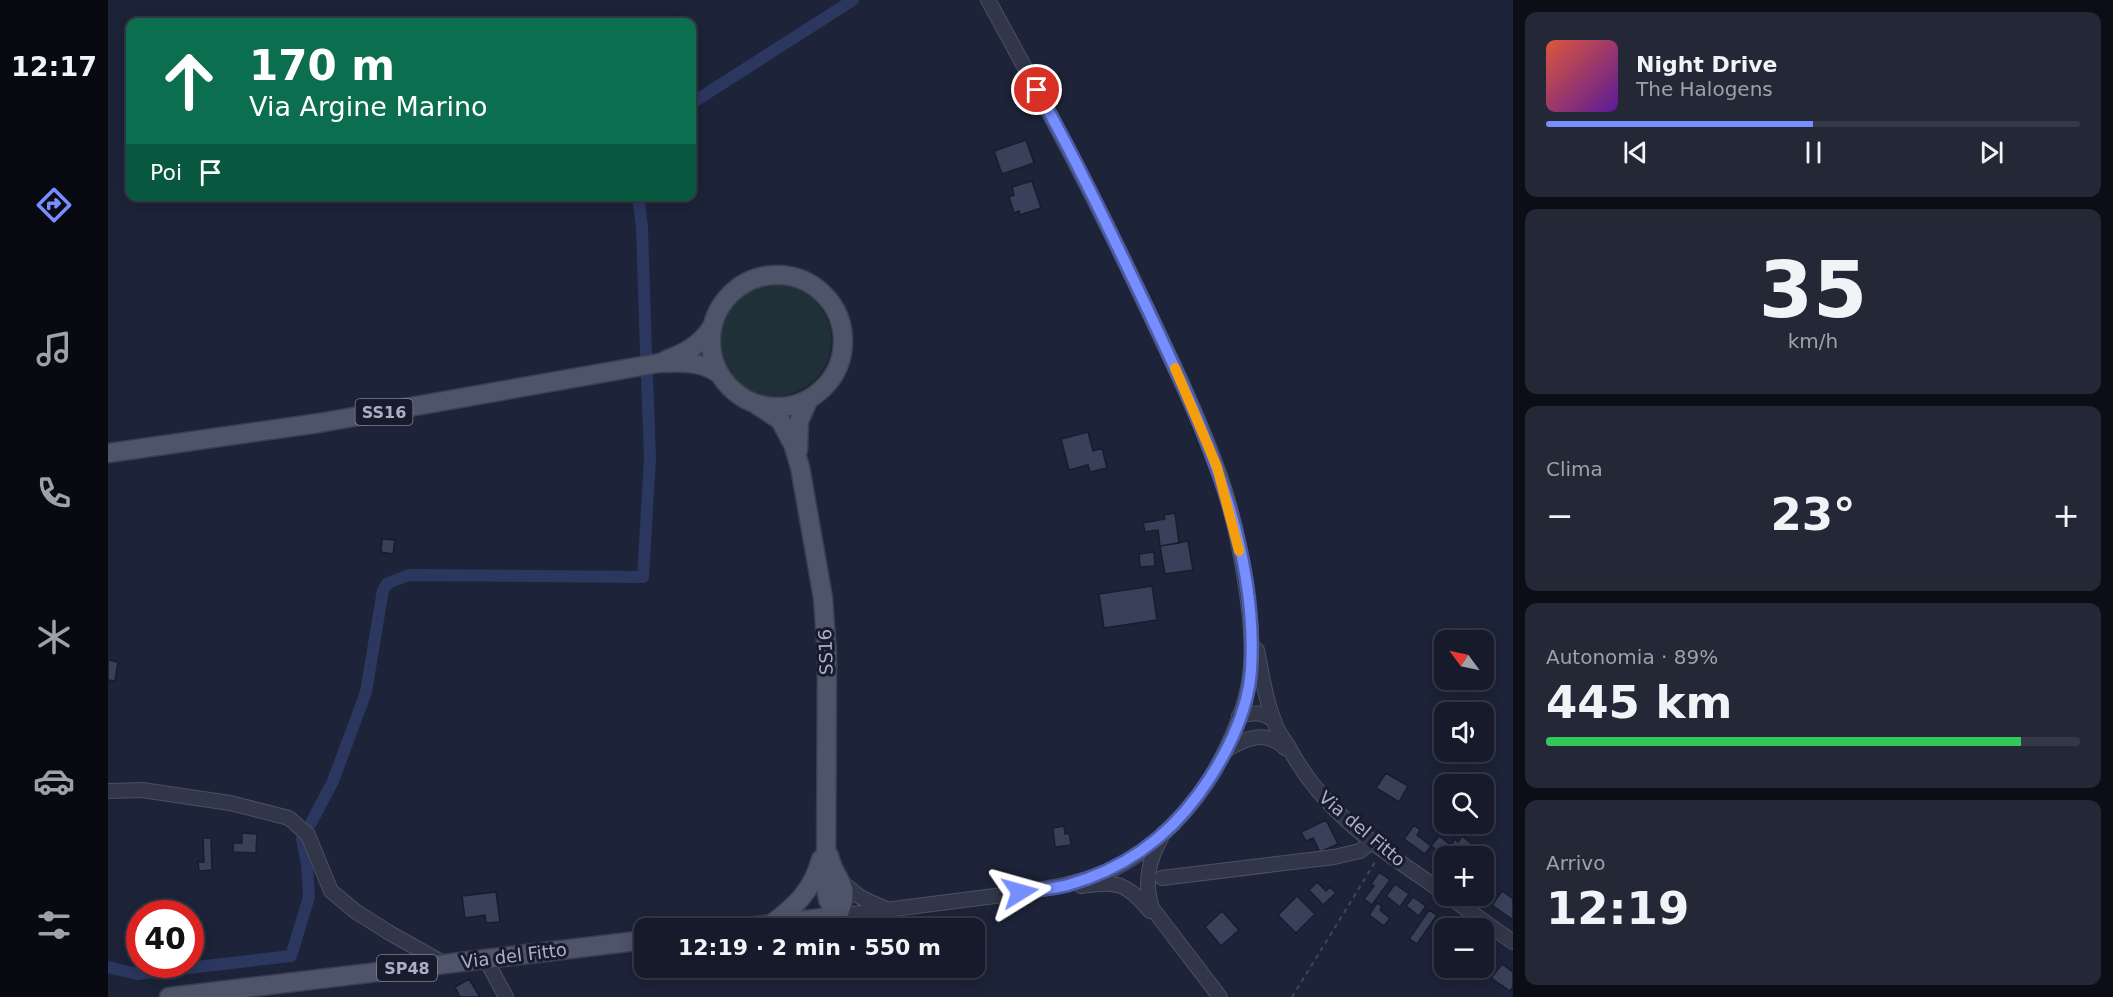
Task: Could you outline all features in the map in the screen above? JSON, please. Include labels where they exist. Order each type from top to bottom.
[{"type":"main road","points":[[775,275],[800,279],[821,292],[830,301],[843,336],[840,361],[832,377],[820,392],[809,399],[789,406],[757,405],[735,393],[718,373],[710,368],[690,363],[659,363],[688,351],[705,337],[730,294],[740,286],[757,278],[775,275]]},
{"type":"main road","points":[[712,327],[712,355],[718,373]]},
{"type":"main road","name":"SS16","points":[[108,453],[330,422],[659,363]]},
{"type":"main road","name":"SS16","points":[[809,399],[801,414],[798,428],[800,467],[825,613],[827,654],[826,887],[828,900],[838,916]]},
{"type":"main road","name":"SS16","points":[[757,405],[772,413],[784,426],[793,444],[800,467]]},
{"type":"main road","name":"SS16","points":[[826,839],[831,865],[843,884]]},
{"type":"main road","name":"SS16","points":[[779,918],[807,892],[818,870],[826,839]]},
{"type":"main road","points":[[823,918],[838,916],[843,901],[843,884]]},
{"type":"main road","name":"Via del Fitto","points":[[169,997],[634,941]]},
{"type":"street","points":[[988,0],[1060,132],[1116,242],[1180,378],[1217,467],[1236,533],[1250,619],[1251,671],[1239,716],[1225,751],[1207,783],[1194,801],[1165,831],[1124,862],[1067,886]]},
{"type":"street","name":"Via del Fitto","points":[[1250,619],[1265,692],[1274,720],[1291,754],[1317,792],[1340,815],[1377,845],[1434,885]]},
{"type":"street","points":[[1239,716],[1261,713],[1274,720]]},
{"type":"street","name":"Via del Fitto","points":[[1239,716],[1257,737],[1275,740],[1291,754]]},
{"type":"street","points":[[1225,751],[1245,739],[1257,737]]},
{"type":"street","points":[[108,791],[142,790],[230,803],[290,818],[308,836],[331,891],[355,911],[445,964]]},
{"type":"street","points":[[1165,831],[1151,857],[1148,880],[1152,908],[1220,997]]},
{"type":"street","points":[[1162,878],[1334,857],[1377,845]]},
{"type":"street","points":[[1124,862],[1135,866],[1145,874],[1148,880]]},
{"type":"street","points":[[1124,862],[1125,880],[1132,892],[1164,926]]},
{"type":"street","name":"SS16","points":[[843,884],[860,897],[888,910]]},
{"type":"street","points":[[838,916],[1067,886],[1116,884],[1132,892]]},
{"type":"street","name":"Via del Fitto","points":[[1463,906],[1513,942]]},
{"type":"street","points":[[486,960],[506,997]]},
{"type":"path","points":[[1292,997],[1377,845]]},
{"type":"shaded area","points":[[775,284],[796,289],[814,301],[826,319],[831,340],[826,361],[814,379],[796,391],[775,396],[754,391],[736,379],[724,361],[719,340],[724,319],[736,301],[754,289]]},
{"type":"building","points":[[1026,140],[1034,163],[1002,174],[994,151]]},
{"type":"building","points":[[1032,181],[1041,208],[1020,215],[1019,211],[1014,213],[1009,197],[1014,195],[1012,187]]},
{"type":"building","points":[[1088,432],[1093,451],[1102,448],[1107,468],[1090,472],[1088,465],[1069,470],[1061,439]]},
{"type":"building","points":[[1175,513],[1179,543],[1160,546],[1158,530],[1145,532],[1143,523],[1165,519],[1164,515]]},
{"type":"building","points":[[382,539],[395,540],[393,554],[381,552]]},
{"type":"building","points":[[1188,541],[1193,570],[1165,574],[1160,546]]},
{"type":"building","points":[[1154,552],[1155,566],[1140,567],[1139,554]]},
{"type":"building","points":[[1152,586],[1157,620],[1104,628],[1099,594]]},
{"type":"building","points":[[108,660],[118,662],[115,681],[108,680]]},
{"type":"building","points":[[1386,773],[1408,786],[1399,802],[1376,788]]},
{"type":"building","points":[[1326,820],[1338,844],[1320,852],[1313,838],[1306,841],[1301,832]]},
{"type":"building","points":[[1414,825],[1420,830],[1417,835],[1431,846],[1425,854],[1404,839]]},
{"type":"building","points":[[1064,826],[1065,834],[1069,833],[1071,845],[1055,847],[1053,828]]},
{"type":"building","points":[[242,833],[257,834],[256,853],[233,852],[233,843],[242,843]]},
{"type":"building","points":[[1439,836],[1451,845],[1455,839],[1458,842],[1462,836],[1474,846],[1434,846],[1434,848],[1431,846]]},
{"type":"building","points":[[203,838],[211,838],[212,870],[199,871],[198,862],[204,862]]},
{"type":"building","points":[[1379,872],[1390,880],[1372,905],[1364,899],[1374,886],[1371,884]]},
{"type":"building","points":[[1317,882],[1326,891],[1330,887],[1336,893],[1323,905],[1309,890]]},
{"type":"building","points":[[1395,884],[1409,894],[1400,907],[1386,896]]},
{"type":"building","points":[[1502,891],[1513,897],[1513,920],[1493,906]]},
{"type":"building","points":[[496,892],[500,922],[486,923],[485,915],[465,918],[462,896]]},
{"type":"building","points":[[1297,896],[1315,914],[1296,933],[1278,915]]},
{"type":"building","points":[[1413,897],[1426,906],[1419,916],[1406,906]]},
{"type":"building","points":[[1377,903],[1382,906],[1380,910],[1390,918],[1384,926],[1369,915]]},
{"type":"building","points":[[1429,910],[1437,915],[1417,944],[1409,939]]},
{"type":"building","points":[[1222,911],[1239,930],[1221,946],[1205,927]]},
{"type":"building","points":[[1502,964],[1513,972],[1513,987],[1510,991],[1491,978],[1494,978],[1494,974]]},
{"type":"building","points":[[469,979],[480,997],[460,997],[455,987]]},
{"type":"waterway","points":[[696,100],[853,0]]},
{"type":"waterway","points":[[639,201],[642,227],[646,354]]},
{"type":"waterway","points":[[311,823],[333,781],[366,692],[383,590],[388,583],[409,575],[643,577],[650,458],[647,376]]},
{"type":"waterway","points":[[108,967],[137,974],[291,956],[309,897],[307,864],[302,839]]},
{"type":"slow traffic","points":[[1175,368],[1217,467],[1239,551]]},
{"type":"route","points":[[1020,892],[1067,886],[1116,867],[1150,844],[1173,824],[1207,783],[1225,751],[1245,701],[1251,671],[1250,619],[1244,575],[1236,533],[1217,467],[1180,378],[1116,242],[1037,90]]}]
